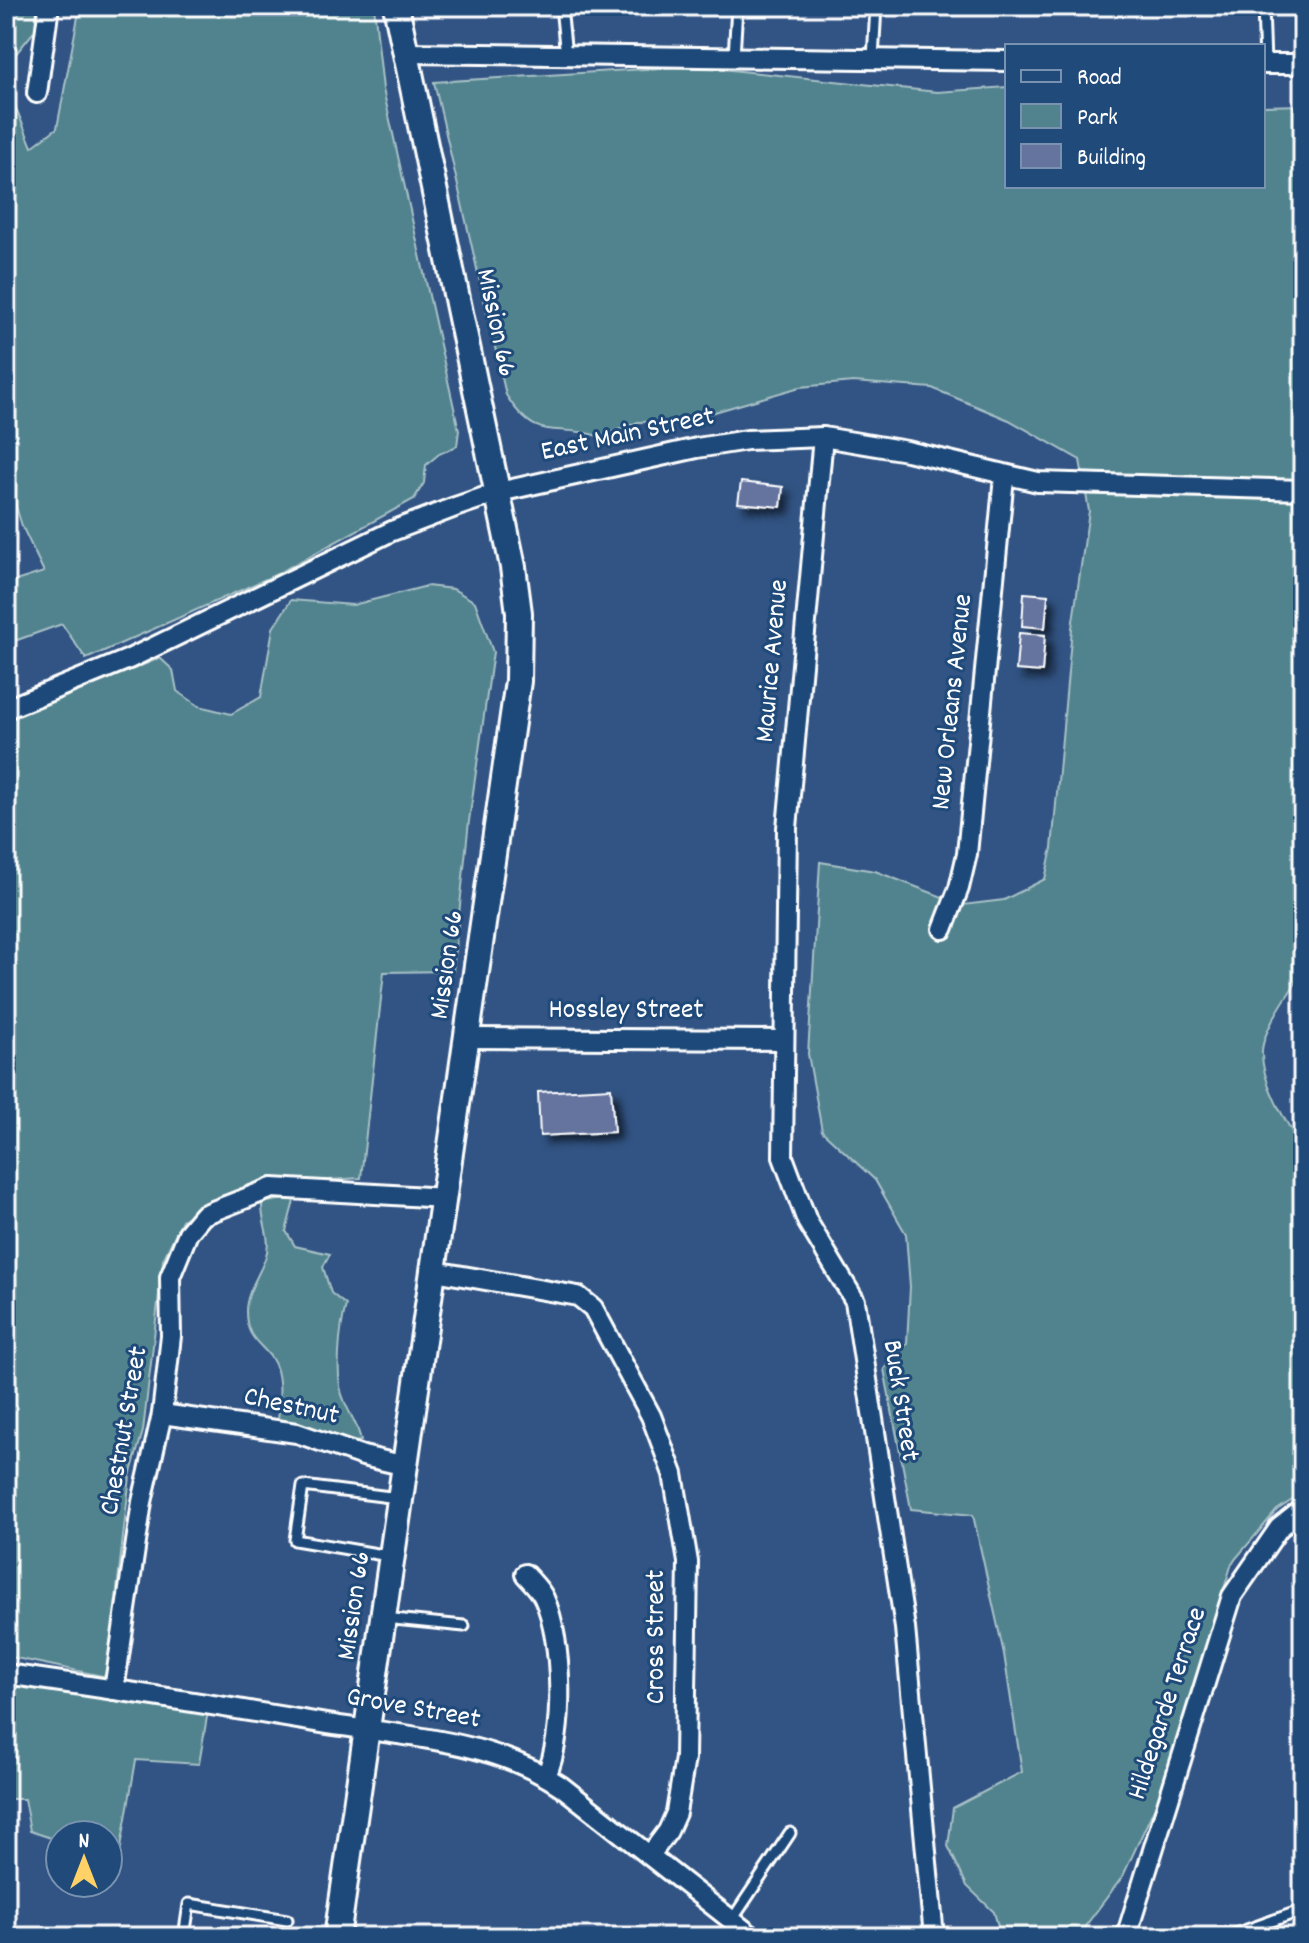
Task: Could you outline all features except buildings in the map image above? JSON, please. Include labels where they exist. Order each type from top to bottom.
[{"type":"street","points":[[37,93],[49,6]]},
{"type":"street","name":"Mission 66","points":[[337,1937],[368,1730],[368,1671],[384,1618],[384,1588],[393,1556],[518,681],[519,613],[499,492],[396,6]]},
{"type":"street","points":[[406,53],[1005,61]]},
{"type":"street","points":[[1265,64],[1303,64]]},
{"type":"street","name":"East Main Street","points":[[6,709],[129,659],[392,531],[499,492],[697,448],[747,440],[823,437],[907,451],[1004,477],[1038,482],[1303,490]]},
{"type":"street","name":"Maurice Avenue","points":[[786,889],[787,828],[823,437]]},
{"type":"street","name":"New Orleans Avenue","points":[[943,929],[959,888],[967,854],[1004,477]]},
{"type":"street","name":"Buck Street","points":[[786,889],[783,1157],[807,1221],[855,1301],[905,1628],[934,1937]]},
{"type":"street","name":"Hossley Street","points":[[468,1038],[784,1040]]},
{"type":"street","name":"Chestnut Street","points":[[114,1690],[142,1502],[162,1414],[171,1336],[170,1277],[188,1233],[203,1215],[272,1188],[445,1198]]},
{"type":"street","name":"Cross Street","points":[[434,1271],[578,1296],[593,1308],[651,1416],[673,1474],[688,1562],[685,1758],[676,1813],[650,1855]]},
{"type":"street","name":"Chestnut","points":[[162,1414],[297,1433],[363,1456],[406,1466]]},
{"type":"street","name":"Hildegarde Terrace","points":[[1126,1937],[1232,1596],[1279,1528],[1303,1509]]},
{"type":"street","points":[[525,1574],[544,1596],[553,1623],[557,1744],[546,1776]]},
{"type":"street","name":"Grove Street","points":[[6,1674],[468,1747],[546,1776],[753,1937]]},
{"type":"lane","points":[[561,6],[566,56]]},
{"type":"lane","points":[[734,57],[737,6]]},
{"type":"lane","points":[[873,59],[876,6]]},
{"type":"lane","points":[[1263,6],[1264,44]]},
{"type":"lane","points":[[393,1556],[295,1540],[303,1486],[401,1498]]},
{"type":"lane","points":[[384,1618],[464,1626]]},
{"type":"lane","points":[[732,1920],[790,1833]]},
{"type":"lane","points":[[184,1937],[189,1904],[287,1920]]},
{"type":"lane","points":[[1227,1937],[1297,1912]]},
{"type":"green space","points":[[6,6],[43,6],[41,23],[6,66]]},
{"type":"green space","points":[[80,6],[374,6],[383,89],[459,430],[457,446],[439,454],[426,465],[424,483],[414,499],[277,574],[86,659],[62,624],[6,644],[6,584],[44,572],[22,526],[6,475],[6,84],[32,147],[57,128]]},
{"type":"green space","points":[[694,66],[937,92],[1005,87],[1005,188],[1265,188],[1265,106],[1303,105],[1303,973],[1272,1021],[1262,1051],[1270,1089],[1303,1149],[1303,1493],[1277,1510],[1232,1563],[1158,1800],[1123,1876],[1077,1937],[1001,1937],[994,1912],[967,1886],[948,1846],[953,1808],[1022,1772],[1004,1654],[973,1515],[911,1509],[884,1369],[907,1343],[910,1287],[906,1234],[875,1180],[822,1131],[808,1054],[820,862],[875,871],[963,905],[1004,900],[1045,879],[1052,848],[1072,628],[1089,511],[1080,460],[1009,420],[932,388],[853,382],[800,387],[684,421],[638,422],[601,437],[548,429],[528,421],[506,395],[434,82]]},
{"type":"green space","points":[[427,586],[453,589],[475,602],[493,652],[469,821],[453,971],[384,972],[361,1178],[264,1184],[219,1197],[182,1220],[163,1260],[143,1431],[130,1476],[107,1677],[6,1656],[6,721],[160,658],[173,670],[177,691],[199,706],[231,714],[261,697],[273,628],[291,600],[353,605]]},
{"type":"green space","points":[[295,1197],[286,1231],[295,1246],[330,1254],[323,1267],[331,1293],[346,1305],[340,1339],[339,1379],[361,1441],[347,1443],[278,1421],[278,1373],[272,1359],[248,1328],[248,1298],[267,1251],[262,1203]]},
{"type":"green space","points":[[6,1683],[208,1711],[199,1764],[136,1760],[124,1830],[124,1819],[44,1819],[44,1836],[30,1831],[24,1799],[6,1799]]}]
